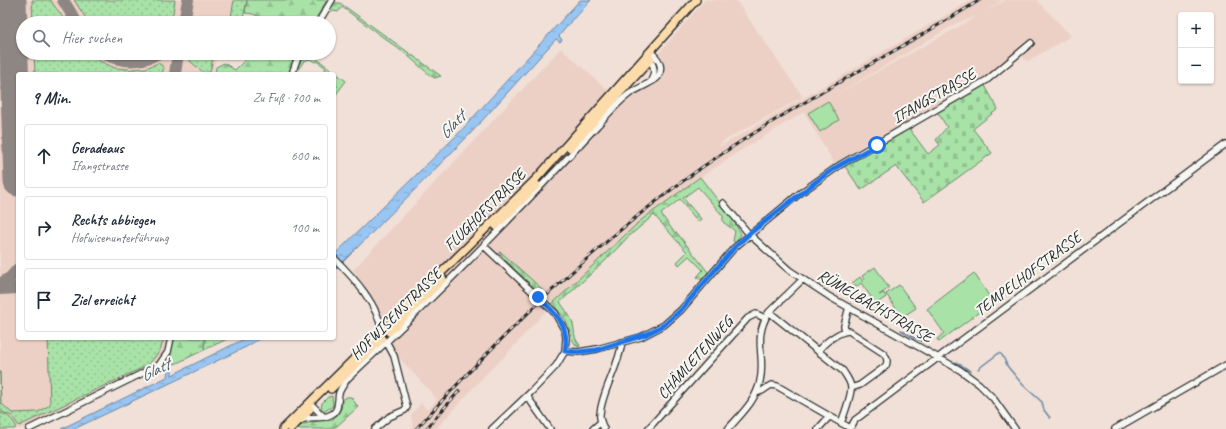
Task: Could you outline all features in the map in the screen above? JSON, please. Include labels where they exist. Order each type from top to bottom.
[{"type":"main road","name":"FLUGHOFSTRASSE","points":[[291,429],[310,407],[395,319],[536,179],[651,56],[696,0]]},
{"type":"main road","name":"FLUGHOFSTRASSE","points":[[283,429],[310,407],[519,204],[702,0]]},
{"type":"street","points":[[322,16],[332,0]]},
{"type":"street","name":"IFANGSTRASSE","points":[[565,351],[586,352],[647,334],[664,325],[681,310],[734,248],[793,199],[840,165],[987,80],[1031,43]]},
{"type":"street","name":"HOFWISENSTRASSE","points":[[298,422],[305,418],[331,415],[336,411],[342,386],[348,379],[484,246],[542,186],[617,104],[634,91],[650,82],[654,74],[651,56]]},
{"type":"street","points":[[293,72],[297,60]]},
{"type":"street","name":"TEMPELHOFSTRASSE","points":[[850,428],[855,420],[938,357],[1226,144]]},
{"type":"street","name":"RÜMELBACHSTRASSE","points":[[723,203],[749,234],[784,266],[849,307],[960,370],[979,384],[993,398],[1015,429]]},
{"type":"street","points":[[484,246],[555,313],[565,331],[566,338],[565,351],[556,366],[492,429]]},
{"type":"street","points":[[336,260],[362,288],[378,319],[382,333]]},
{"type":"street","points":[[728,429],[746,409],[756,393],[761,380],[760,336],[767,315],[803,279]]},
{"type":"street","points":[[846,331],[844,326],[849,307]]},
{"type":"street","name":"CHÄMLETENWEG","points":[[648,429],[748,318],[756,314],[767,315]]},
{"type":"street","points":[[767,315],[818,351],[843,371],[848,378],[851,388],[841,423]]},
{"type":"street","points":[[378,319],[386,322],[395,319]]},
{"type":"street","points":[[818,351],[825,342],[846,331],[849,331],[887,357],[888,362],[886,366],[860,385],[851,388]]},
{"type":"street","points":[[29,429],[159,365],[168,352],[171,340]]},
{"type":"street","points":[[375,429],[389,417],[405,410],[407,406],[394,356],[386,342]]},
{"type":"street","points":[[604,429],[601,422],[601,409],[620,355],[622,342]]},
{"type":"street","points":[[1115,429],[1226,365]]},
{"type":"street","points":[[756,393],[762,391],[768,386],[774,385],[850,428]]},
{"type":"street","points":[[527,396],[550,429]]},
{"type":"street","points":[[310,407],[312,414],[321,417]]},
{"type":"street","points":[[818,429],[828,416]]},
{"type":"street","points":[[593,429],[601,422]]},
{"type":"shaded area","points":[[0,0],[247,0],[244,16],[16,16],[16,60],[216,60],[213,72],[16,72],[16,340],[167,340],[164,354],[152,366],[23,429],[0,429]]},
{"type":"shaded area","points":[[705,0],[736,0],[803,97],[723,141],[719,147],[972,0],[1002,0],[987,10],[1006,0],[1037,0],[1071,36],[1028,61],[1017,53],[990,76],[835,165],[804,112],[738,152],[698,179],[655,212],[591,273],[543,314],[436,429],[412,429],[411,415],[421,403],[428,410],[437,399],[390,348],[384,320],[353,270],[561,48],[623,104],[641,89],[654,84],[661,78],[664,68],[659,53]],"holes":[[[976,17],[832,97],[959,22]]]},
{"type":"green space","points":[[32,0],[51,0],[61,16],[33,16]]},
{"type":"green space","points":[[74,0],[175,0],[172,16],[84,16]]},
{"type":"green space","points":[[234,0],[247,0],[244,16],[231,16]]},
{"type":"green space","points":[[247,0],[327,0],[317,16],[258,16],[245,13]]},
{"type":"green space","points":[[333,3],[340,3],[441,76],[435,78],[431,76],[407,55],[342,7],[338,12],[328,10]]},
{"type":"green space","points":[[34,60],[99,60],[100,62],[115,68],[130,70],[146,68],[158,63],[164,67],[163,72],[35,72]]},
{"type":"green space","points":[[213,60],[210,72],[203,72],[190,61]]},
{"type":"green space","points":[[245,60],[294,60],[290,72],[215,72],[216,67],[224,63],[235,70]]},
{"type":"green space","points":[[300,60],[307,60],[304,61],[296,72]]},
{"type":"green space","points":[[312,60],[319,60],[334,72],[328,72],[325,70],[326,68],[317,61],[315,62]]},
{"type":"green space","points":[[336,73],[346,81],[336,94]]},
{"type":"green space","points":[[983,82],[998,109],[973,129],[992,153],[924,202],[896,166],[861,190],[844,165],[908,127],[928,154],[940,145],[936,140],[947,127],[936,110]]},
{"type":"green space","points":[[828,101],[839,120],[820,132],[808,113]]},
{"type":"green space","points":[[700,177],[733,220],[741,234],[736,243],[733,241],[735,231],[723,222],[723,216],[698,187],[683,198],[701,219],[698,222],[680,199],[661,214],[674,232],[677,233],[708,272],[701,280],[697,277],[703,270],[689,256],[679,265],[677,262],[687,252],[654,215],[628,237],[605,261],[560,302],[572,321],[575,337],[580,345],[578,347],[575,345],[568,324],[560,312],[552,304],[640,221]]},
{"type":"green space","points":[[499,252],[542,289],[539,293],[504,259]]},
{"type":"green space","points":[[875,267],[889,288],[879,295],[884,293],[886,297],[876,304],[861,283],[856,287],[852,283],[860,277],[863,282],[865,280],[862,276]]},
{"type":"green space","points":[[974,273],[991,299],[1003,289],[1006,292],[939,342],[937,339],[944,333],[927,309]]},
{"type":"green space","points":[[899,285],[916,308],[902,317],[886,294]]},
{"type":"green space","points":[[48,340],[163,340],[160,351],[148,365],[19,426],[12,416],[0,411],[0,371],[1,403],[12,413],[38,412],[50,405]]},
{"type":"green space","points":[[173,340],[205,340],[204,350],[175,364],[171,361],[170,353]]},
{"type":"green space","points":[[205,340],[225,340],[204,350]]},
{"type":"green space","points":[[332,396],[333,406],[325,411],[321,409],[322,403],[328,397]]},
{"type":"green space","points":[[346,397],[351,397],[358,407],[337,426],[329,429],[295,429],[308,423],[332,420],[341,409],[342,402]]},
{"type":"green space","points":[[0,413],[11,419],[16,426],[15,429],[0,429]]},
{"type":"water","points":[[580,0],[591,0],[576,17],[572,19],[559,36],[562,40],[560,42],[556,39],[469,135],[336,269],[336,253],[458,134]]},
{"type":"water","points":[[242,340],[258,340],[246,347],[74,429],[61,429],[167,377],[168,369],[172,367],[172,375]]},
{"type":"waterway","points":[[901,330],[924,342]]},
{"type":"waterway","points":[[978,369],[999,353],[1002,355],[1008,367],[1023,385],[1042,402],[1044,410],[1050,418]]},
{"type":"waterway","points":[[955,362],[971,371]]},
{"type":"taxiway","points":[[0,27],[9,0]]},
{"type":"taxiway","points":[[63,0],[73,16]]},
{"type":"taxiway","points":[[185,16],[188,0]]},
{"type":"taxiway","points":[[124,60],[131,60]]},
{"type":"taxiway","points":[[131,60],[138,60]]},
{"type":"taxiway","points":[[175,72],[177,60]]},
{"type":"taxiway","points":[[0,284],[11,277],[16,271]]},
{"type":"taxiway","points":[[0,289],[16,288]]},
{"type":"runway","points":[[12,0],[16,121]]},
{"type":"railway","points":[[416,429],[516,324],[587,258],[662,197],[735,145],[980,0]]},
{"type":"railway","points":[[426,429],[459,391]]},
{"type":"route","points":[[538,297],[550,307],[560,320],[565,331],[565,351],[586,352],[597,350],[656,330],[681,310],[734,248],[758,227],[821,178],[840,165],[877,145]]},
{"type":"water label","name":"Glatt","points":[[452,125]]},
{"type":"water label","name":"Glatt","points":[[155,370]]}]
